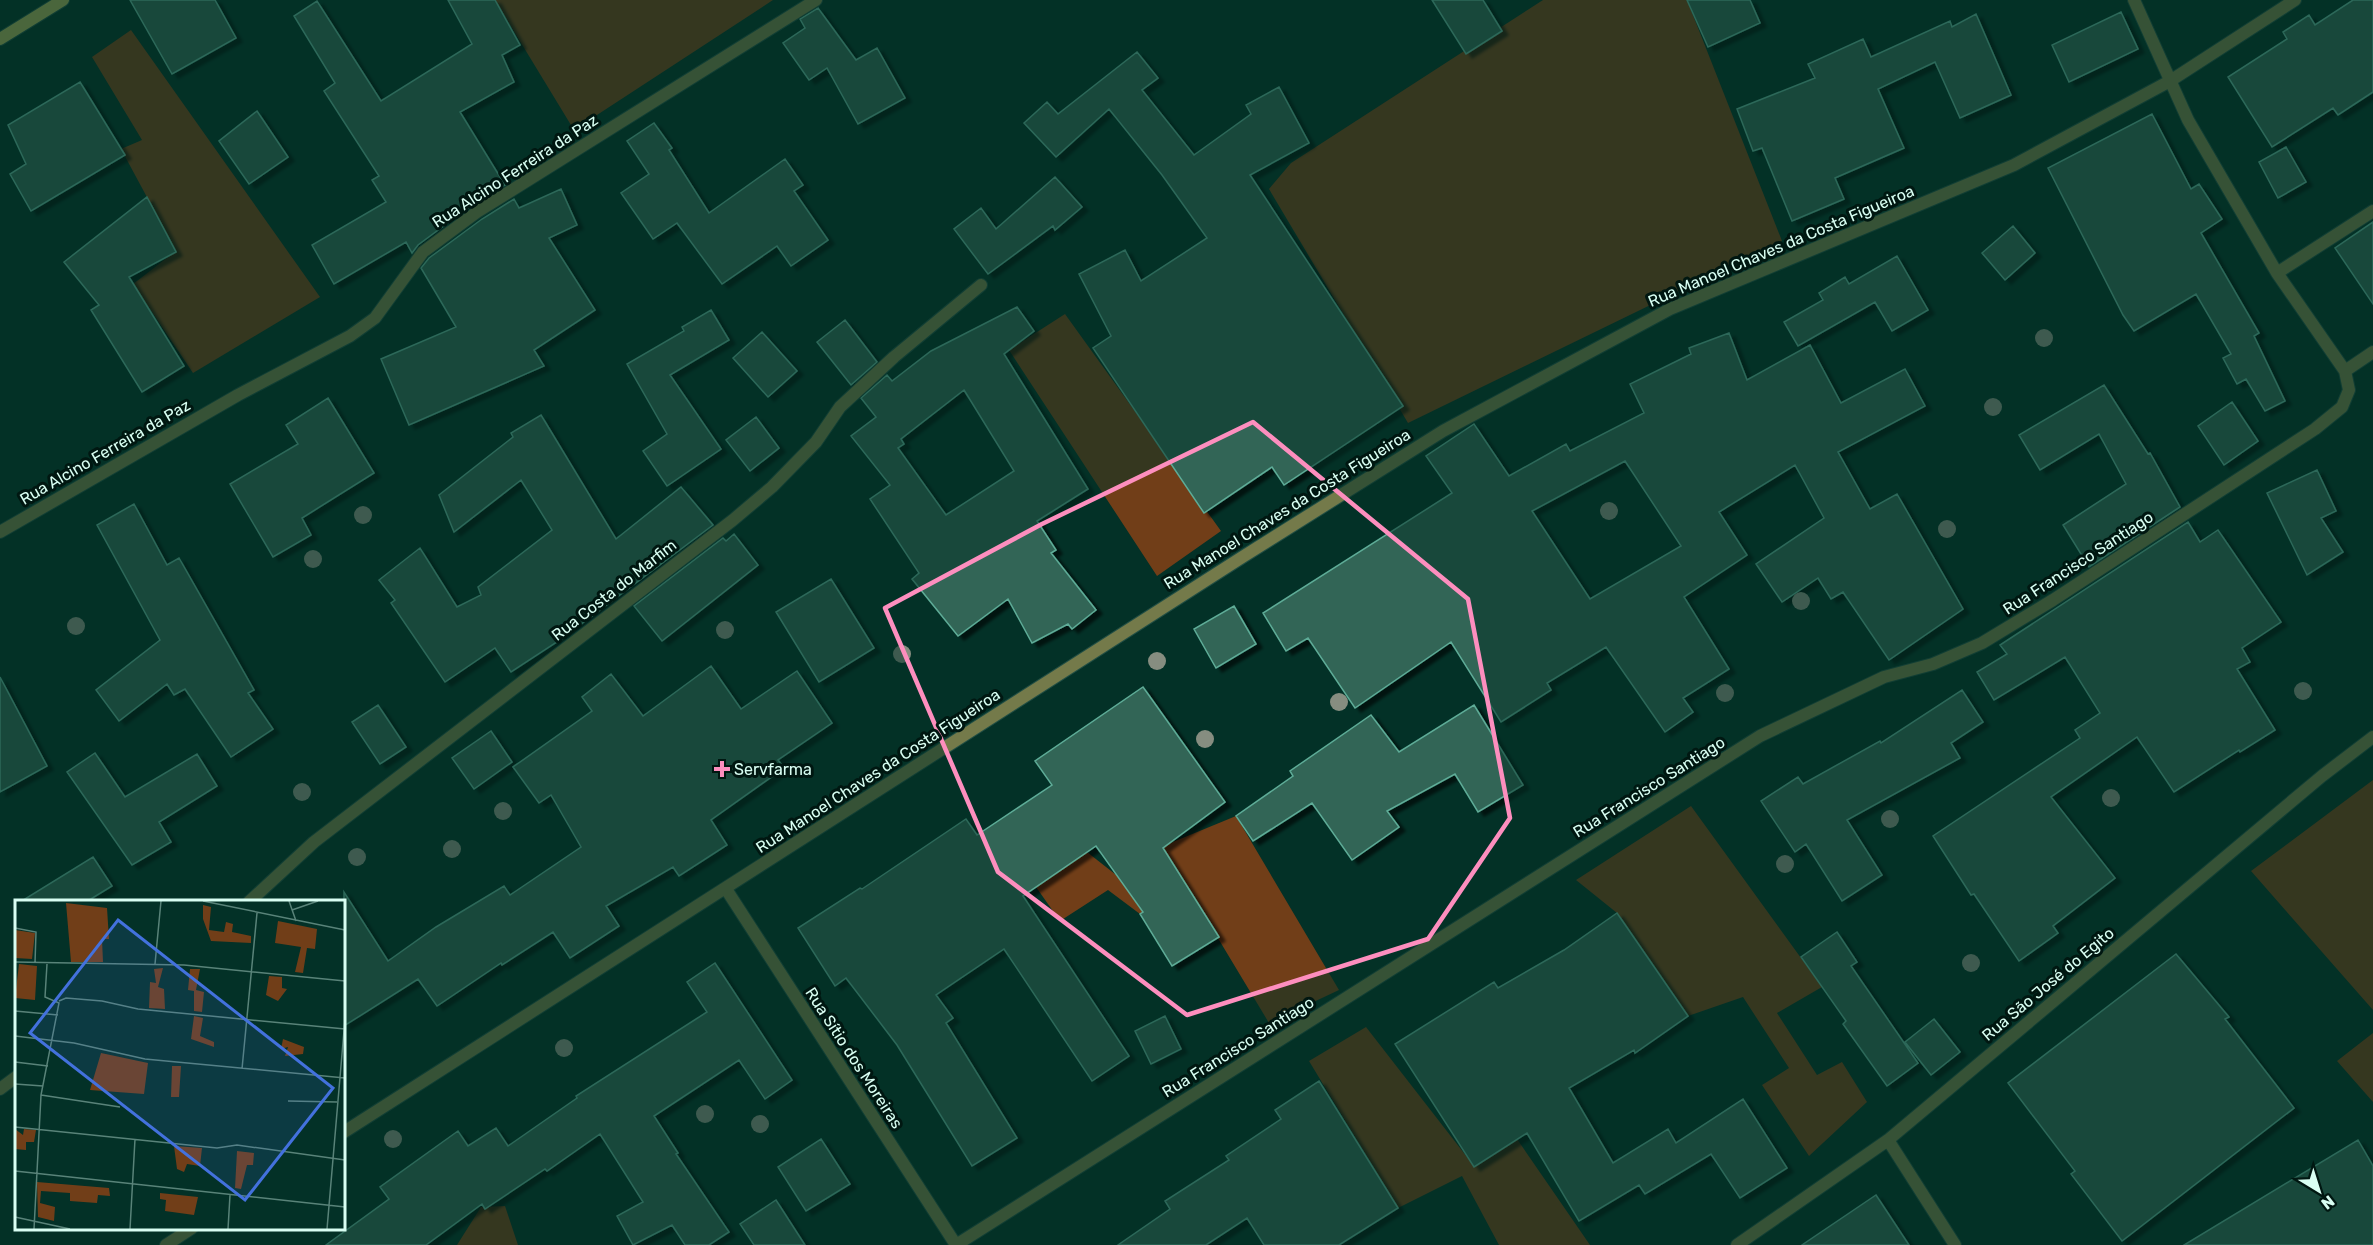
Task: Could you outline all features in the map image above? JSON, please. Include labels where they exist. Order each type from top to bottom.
[{"type":"main road","points":[[0,39],[63,0]]},
{"type":"street","name":"Rua Alcino Ferreira da Paz","points":[[0,531],[238,395],[350,336],[375,318],[423,252],[477,212],[816,0]]},
{"type":"street","points":[[2134,0],[2188,120],[2277,273],[2345,371],[2373,352]]},
{"type":"street","name":"Rua Manoel Chaves da Costa Figueiroa","points":[[345,1131],[1443,431],[1670,309],[2014,165],[2170,81],[2295,0]]},
{"type":"street","points":[[2277,273],[2373,211]]},
{"type":"street","name":"Rua Costa do Marfim","points":[[251,900],[314,842],[733,520],[772,487],[816,442],[840,407],[981,285]]},
{"type":"street","name":"Rua Francisco Santiago","points":[[956,1245],[1760,736],[1884,677],[1933,664],[1982,643],[2053,600],[2315,429],[2343,406],[2349,390],[2345,371]]},
{"type":"street","name":"Rua São José do Egito","points":[[1737,1245],[1888,1140],[2322,776],[2373,737]]},
{"type":"street","name":"Rua Sítio dos Moreiras","points":[[726,889],[956,1245]]},
{"type":"street","points":[[0,1089],[15,1078]]},
{"type":"street","points":[[1888,1140],[1955,1245]]},
{"type":"street","points":[[166,1245],[189,1230]]},
{"type":"highlighted area","points":[[1253,422],[1468,599],[1510,818],[1428,939],[1187,1015],[998,872],[885,608],[1042,524]]},
{"type":"shaded area","points":[[495,0],[773,0],[574,130]]},
{"type":"shaded area","points":[[1543,0],[1687,0],[1782,241],[1408,423],[1269,189],[1291,163]]},
{"type":"shaded area","points":[[131,30],[320,297],[193,373],[133,284],[176,251],[121,149],[142,140],[92,57]]},
{"type":"shaded area","points":[[1065,314],[1221,531],[1157,576],[1009,350]]},
{"type":"shaded area","points":[[2373,780],[2373,1010],[2251,871]]},
{"type":"shaded area","points":[[1691,806],[1822,987],[1777,1013],[1817,1075],[1842,1062],[1867,1102],[1809,1156],[1762,1085],[1789,1068],[1743,997],[1688,1016],[1617,913],[1576,880]]},
{"type":"shaded area","points":[[1236,816],[1339,990],[1269,1023],[1186,885],[1140,914],[1108,890],[1060,921],[1036,887],[1087,852],[1120,878],[1168,844]]},
{"type":"shaded area","points":[[1366,1027],[1474,1166],[1517,1139],[1590,1245],[1499,1245],[1462,1176],[1398,1208],[1309,1061]]},
{"type":"shaded area","points":[[2373,1033],[2373,1102],[2337,1061]]},
{"type":"shaded area","points":[[505,1206],[518,1245],[457,1245],[481,1207]]},
{"type":"building","points":[[130,0],[215,0],[236,38],[172,74]]},
{"type":"building","points":[[448,0],[495,0],[520,45],[502,55],[514,82],[460,112],[505,185],[472,205],[418,245],[412,253],[406,242],[334,284],[312,245],[386,202],[372,180],[379,176],[324,91],[335,83],[294,16],[317,1],[381,101],[472,44]]},
{"type":"building","points":[[1432,0],[1483,0],[1502,31],[1466,54]]},
{"type":"building","points":[[1687,0],[1750,0],[1760,23],[1708,47]]},
{"type":"building","points":[[2353,0],[2373,0],[2373,92],[2338,115],[2333,108],[2272,147],[2228,77],[2287,39],[2283,32],[2309,15],[2315,25]]},
{"type":"building","points":[[818,8],[856,60],[877,48],[905,98],[858,124],[827,68],[809,80],[783,43],[805,28],[800,19]]},
{"type":"building","points":[[2121,12],[2138,49],[2069,82],[2052,45]]},
{"type":"building","points":[[1976,14],[2011,95],[1960,118],[1935,62],[1878,89],[1904,148],[1835,178],[1844,199],[1792,221],[1762,148],[1753,151],[1737,109],[1815,78],[1808,64],[1863,39],[1871,57],[1950,21],[1952,27]]},
{"type":"building","points":[[1137,52],[1158,78],[1142,90],[1194,155],[1251,114],[1246,105],[1279,87],[1309,143],[1250,175],[1403,406],[1284,485],[1272,467],[1204,513],[1093,348],[1111,336],[1079,274],[1125,250],[1141,281],[1207,238],[1162,175],[1109,109],[1056,157],[1024,123],[1047,102],[1058,114]]},
{"type":"building","points":[[80,82],[125,155],[31,211],[10,174],[26,164],[8,125]]},
{"type":"building","points":[[257,111],[288,157],[249,184],[219,141]]},
{"type":"building","points":[[2152,114],[2191,189],[2199,184],[2222,219],[2201,233],[2259,333],[2254,336],[2285,401],[2265,411],[2246,379],[2237,384],[2223,358],[2231,354],[2196,294],[2134,331],[2123,315],[2048,168]]},
{"type":"building","points":[[654,123],[672,148],[669,150],[709,213],[785,159],[803,185],[794,191],[828,240],[791,266],[777,246],[722,284],[677,223],[653,239],[621,193],[649,174],[627,141]]},
{"type":"building","points":[[2286,147],[2306,182],[2278,198],[2259,162]]},
{"type":"building","points":[[1055,177],[1082,207],[1055,230],[1053,226],[988,274],[954,229],[981,208],[996,229]]},
{"type":"building","points":[[561,189],[577,225],[549,238],[595,310],[534,350],[544,366],[409,425],[381,359],[456,327],[421,268],[429,258],[482,219],[514,199],[519,208]]},
{"type":"building","points":[[147,197],[176,252],[129,277],[184,366],[142,392],[91,310],[99,305],[64,262]]},
{"type":"building","points":[[2373,222],[2373,304],[2335,248]]},
{"type":"building","points":[[2013,226],[2035,253],[2005,280],[1982,253]]},
{"type":"building","points":[[1897,256],[1928,310],[1892,331],[1875,302],[1798,346],[1784,322],[1823,300],[1819,293],[1845,277],[1849,284]]},
{"type":"building","points":[[1017,307],[1034,331],[1004,354],[1088,489],[1037,521],[1056,550],[1051,553],[1096,610],[1072,629],[1068,624],[1032,643],[1008,599],[958,636],[912,579],[919,573],[870,499],[890,485],[851,436],[876,417],[861,398],[887,375],[892,381],[931,351]],"holes":[[[964,390],[1014,471],[946,515],[898,448],[904,444],[901,439]]]},
{"type":"building","points":[[711,310],[729,340],[670,375],[721,449],[667,486],[643,451],[667,434],[627,364],[684,331],[682,327]]},
{"type":"building","points":[[845,320],[877,362],[851,385],[817,342]]},
{"type":"building","points":[[762,332],[797,371],[768,397],[733,358]]},
{"type":"building","points":[[1729,333],[1747,380],[1810,345],[1841,403],[1905,369],[1925,406],[1838,452],[1870,509],[1897,494],[1963,609],[1889,660],[1843,592],[1831,599],[1818,578],[1782,602],[1756,564],[1824,518],[1795,465],[1719,512],[1747,555],[1684,597],[1729,669],[1683,698],[1693,712],[1665,732],[1606,647],[1547,683],[1551,690],[1501,722],[1451,642],[1355,708],[1308,638],[1286,651],[1263,613],[1452,493],[1426,456],[1474,424],[1509,476],[1566,444],[1570,451],[1644,413],[1630,384],[1691,354],[1689,348]],"holes":[[[1625,461],[1681,546],[1590,599],[1532,511]]]},
{"type":"building","points":[[2104,385],[2148,454],[2150,453],[2180,507],[2089,567],[2063,525],[2126,484],[2099,434],[2040,470],[2019,435]]},
{"type":"building","points":[[328,398],[374,473],[302,518],[311,535],[273,557],[230,484],[298,444],[286,425]]},
{"type":"building","points":[[2232,402],[2258,441],[2224,465],[2198,426]]},
{"type":"building","points":[[541,415],[616,539],[681,487],[713,525],[560,640],[511,672],[495,648],[445,682],[391,603],[395,600],[379,580],[420,548],[457,607],[481,595],[478,587],[552,530],[521,480],[454,532],[439,495],[513,437],[511,433]]},
{"type":"building","points":[[756,417],[779,448],[750,471],[726,440]]},
{"type":"building","points":[[2317,470],[2336,511],[2321,518],[2343,552],[2307,575],[2267,493]]},
{"type":"building","points":[[134,504],[167,565],[179,558],[254,690],[248,693],[273,729],[231,757],[185,689],[174,695],[167,684],[119,721],[96,690],[160,640],[97,525]]},
{"type":"building","points":[[2188,522],[2200,542],[2218,530],[2281,622],[2242,648],[2250,662],[2237,669],[2275,730],[2174,792],[2137,737],[2051,797],[2115,878],[2053,926],[2058,933],[2019,961],[1974,894],[1971,895],[1933,836],[2080,738],[2075,730],[2100,713],[2065,657],[1994,700],[1977,672],[2007,654],[2000,645]]},
{"type":"building","points":[[734,534],[758,565],[662,641],[634,606],[723,538],[726,541]]},
{"type":"building","points":[[831,579],[874,648],[819,682],[776,612]]},
{"type":"building","points":[[1234,606],[1256,644],[1216,668],[1194,629]]},
{"type":"building","points":[[711,666],[741,709],[797,671],[832,723],[778,760],[784,768],[711,820],[727,845],[679,876],[673,867],[606,906],[619,926],[570,958],[553,932],[502,965],[501,963],[437,1006],[418,979],[345,1025],[344,892],[388,961],[436,927],[504,886],[510,895],[581,847],[551,795],[539,803],[513,767],[592,711],[582,697],[611,674],[643,716]]},
{"type":"building","points":[[0,677],[47,766],[0,792]]},
{"type":"building","points":[[1143,687],[1225,802],[1163,848],[1219,937],[1172,966],[1140,914],[1143,912],[1096,846],[1023,896],[1129,1056],[1092,1081],[1004,949],[936,995],[953,1018],[946,1023],[1017,1138],[972,1166],[897,1045],[846,978],[835,986],[798,928],[860,888],[862,889],[966,819],[977,835],[1052,785],[1035,761]]},
{"type":"building","points":[[1962,690],[1983,722],[1951,743],[1960,758],[1847,820],[1882,875],[1842,901],[1806,844],[1795,852],[1761,801],[1798,777],[1803,784],[1880,741],[1881,743]]},
{"type":"building","points":[[378,705],[406,747],[380,764],[352,722]]},
{"type":"building","points":[[1474,705],[1523,785],[1478,812],[1455,774],[1387,811],[1399,827],[1352,860],[1312,803],[1253,841],[1236,816],[1293,776],[1290,771],[1371,715],[1399,752]]},
{"type":"building","points":[[491,731],[512,762],[474,789],[452,758]]},
{"type":"building","points":[[95,753],[125,797],[197,754],[217,786],[159,822],[171,842],[132,865],[67,772]]},
{"type":"building","points":[[93,857],[112,886],[89,900],[23,900]]},
{"type":"building","points":[[1617,913],[1688,1016],[1635,1053],[1634,1050],[1569,1088],[1613,1163],[1668,1129],[1676,1143],[1743,1099],[1787,1168],[1740,1198],[1711,1154],[1645,1194],[1639,1185],[1579,1221],[1527,1133],[1474,1167],[1395,1044],[1494,982],[1498,988],[1564,950]]},
{"type":"building","points":[[1837,932],[1857,962],[1851,966],[1918,1063],[1887,1086],[1843,1024],[1846,1021],[1801,957]]},
{"type":"building","points":[[2176,954],[2229,1017],[2225,1019],[2294,1108],[2122,1241],[2071,1174],[2075,1171],[2008,1083]]},
{"type":"building","points":[[715,963],[792,1080],[765,1099],[739,1060],[654,1116],[678,1153],[676,1154],[729,1232],[709,1245],[685,1245],[672,1225],[633,1245],[617,1216],[643,1202],[600,1134],[547,1171],[545,1169],[485,1209],[482,1204],[426,1245],[326,1245],[389,1199],[380,1187],[458,1131],[468,1146],[496,1128],[508,1146],[577,1098],[576,1096],[707,1012],[687,982]]},
{"type":"building","points":[[1165,1016],[1181,1049],[1151,1064],[1135,1031]]},
{"type":"building","points":[[1934,1019],[1960,1052],[1931,1075],[1905,1042]]},
{"type":"building","points":[[1319,1081],[1398,1208],[1339,1245],[1264,1245],[1247,1218],[1206,1245],[1118,1245],[1170,1209],[1165,1201],[1229,1160],[1226,1156],[1281,1119],[1275,1110]]},
{"type":"building","points":[[821,1139],[850,1184],[806,1211],[778,1167]]},
{"type":"building","points":[[2358,1140],[2373,1166],[2373,1245],[2184,1245]]},
{"type":"building","points":[[1876,1195],[1909,1245],[1802,1245]]},
{"type":"building","points":[[776,1200],[805,1245],[754,1245],[740,1224]]},
{"type":"place","name":"Servfarma","points":[[722,769]]}]
